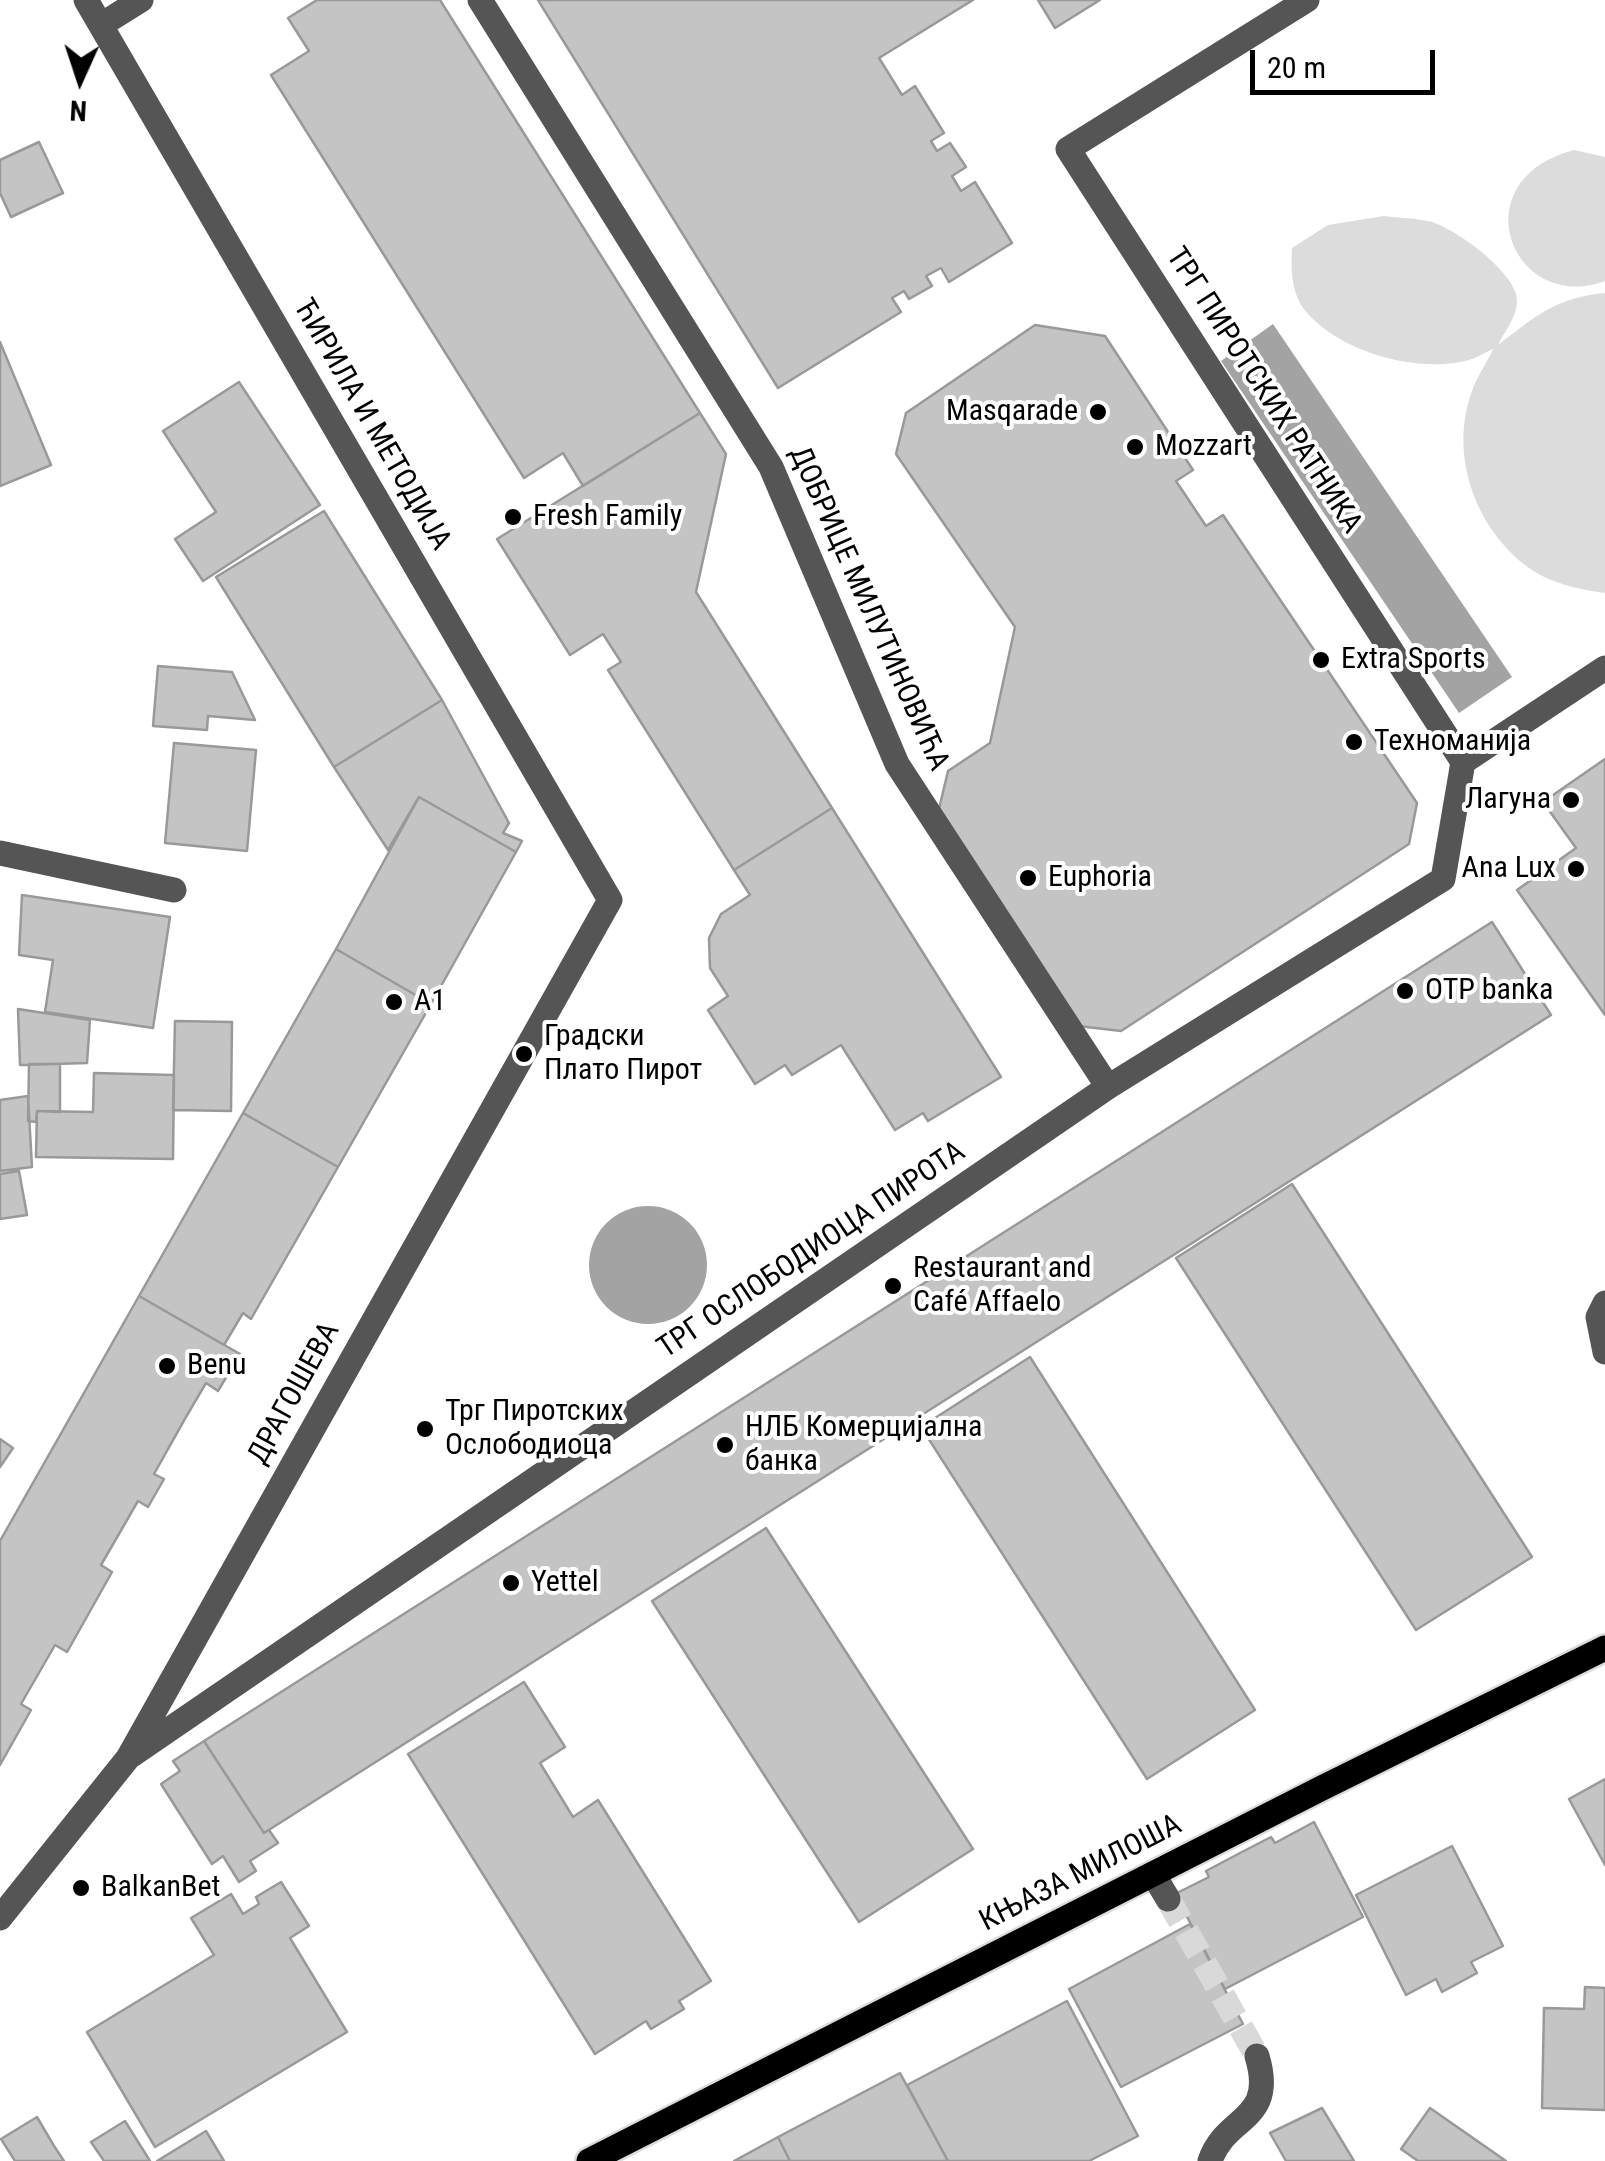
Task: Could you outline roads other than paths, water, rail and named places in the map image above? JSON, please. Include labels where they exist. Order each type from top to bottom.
[{"type":"main road","name":"КЊАЗА МИЛОША","points":[[589,2161],[1605,1648]]},
{"type":"street","name":"ЋИРИЛА И МЕТОДИЈА","points":[[86,0],[602,883]]},
{"type":"street","points":[[101,25],[141,0]]},
{"type":"street","name":"ДОБРИЦЕ МИЛУТИНОВИЋА","points":[[480,0],[771,467],[898,764],[1108,1088]]},
{"type":"street","name":"ТРГ ПИРОТСКИХ РАТНИКА","points":[[1306,0],[1068,149],[1463,762]]},
{"type":"street","points":[[1463,762],[1605,668]]},
{"type":"street","name":"ТРГ ОСЛОБОДИОЦА ПИРОТА","points":[[128,1758],[1108,1088],[1444,880],[1463,762]]},
{"type":"street","points":[[0,853],[174,890]]},
{"type":"street","name":"ДРАГОШЕВА","points":[[0,1918],[128,1758],[610,900],[602,883]]},
{"type":"street","points":[[1605,1303],[1598,1317],[1605,1352]]},
{"type":"street","points":[[1153,1874],[1168,1899]]},
{"type":"street","points":[[1210,2161],[1214,2150],[1257,2107],[1264,2077],[1257,2056]]},
{"type":"tunnel","points":[[1168,1899],[1257,2056]]},
{"type":"place","name":"Masqarade","points":[[1098,412]]},
{"type":"place","name":"Mozzart","points":[[1135,447]]},
{"type":"place","name":"Fresh Family","points":[[513,517]]},
{"type":"place","name":"Extra Sports","points":[[1321,660]]},
{"type":"place","name":"Техноманија","points":[[1354,742]]},
{"type":"place","name":"Лагуна","points":[[1571,800]]},
{"type":"place","name":"Ana Lux","points":[[1576,869]]},
{"type":"place","name":"Euphoria","points":[[1028,878]]},
{"type":"place","name":"OTP banka","points":[[1405,991]]},
{"type":"place","name":"A1","points":[[394,1002]]},
{"type":"place","name":"Градски Плато Пирот","points":[[524,1054]]},
{"type":"place","name":"Restaurant and Café Affaelo","points":[[893,1286]]},
{"type":"place","name":"Benu","points":[[167,1366]]},
{"type":"place","name":"Трг Пиротских Ослободиоца","points":[[425,1429]]},
{"type":"place","name":"НЛБ Комерцијална банка","points":[[725,1445]]},
{"type":"place","name":"Yettel","points":[[511,1583]]},
{"type":"place","name":"BalkanBet","points":[[81,1888]]}]
